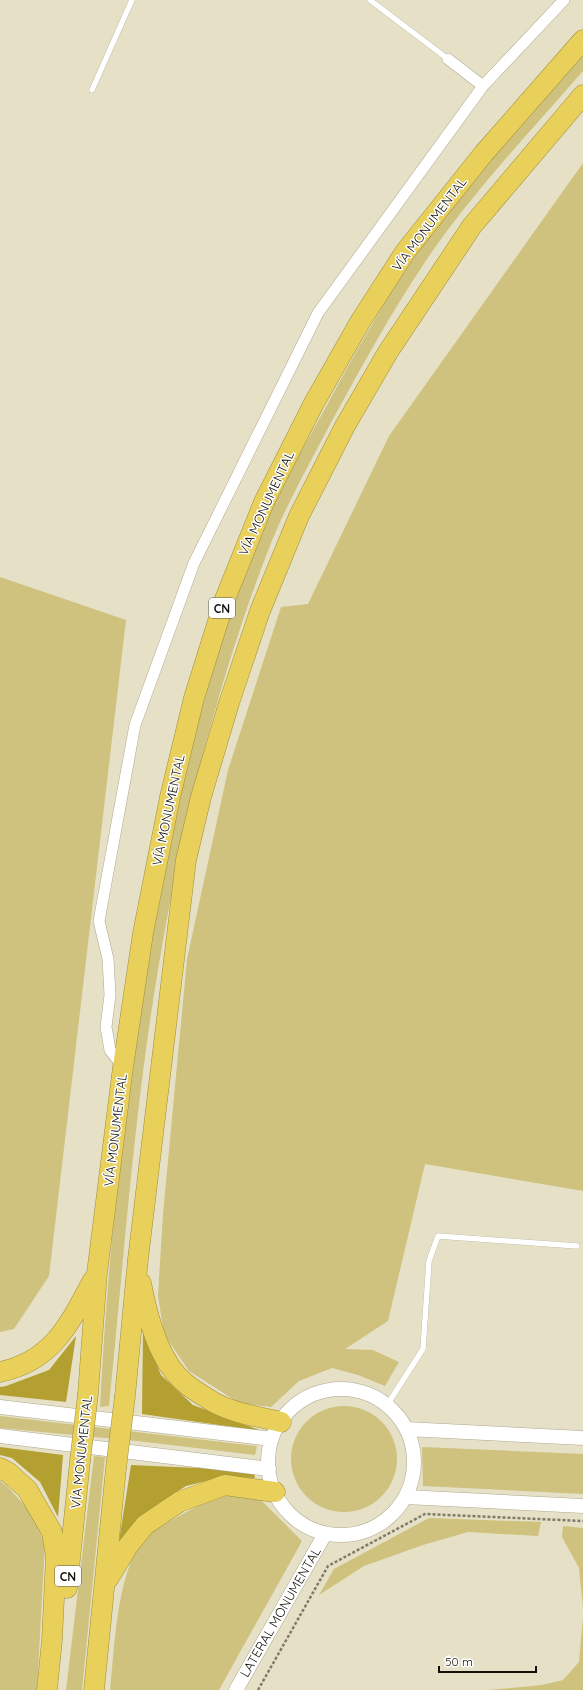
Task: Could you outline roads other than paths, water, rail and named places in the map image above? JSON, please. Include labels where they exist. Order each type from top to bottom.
[{"type":"highway","name":"VÍA MONUMENTAL","points":[[56,1690],[88,1394],[97,1273],[123,1067],[143,933],[170,797],[194,698],[225,600],[264,502],[314,403],[360,322],[406,252],[484,153],[583,40]]},
{"type":"highway","points":[[94,1690],[138,1259],[186,860],[201,797],[229,703],[260,611],[299,516],[344,426],[388,352],[472,226],[583,95]]},
{"type":"highway","points":[[138,1259],[145,1301],[157,1344],[184,1382],[214,1402],[236,1411],[281,1422]]},
{"type":"highway","points":[[0,1372],[17,1369],[35,1358],[60,1337],[70,1323],[97,1273]]},
{"type":"highway","points":[[0,1468],[9,1473],[27,1489],[52,1532],[56,1557],[52,1640],[47,1690]]},
{"type":"highway","points":[[106,1583],[128,1546],[145,1525],[179,1502],[226,1485],[275,1492]]},
{"type":"street","points":[[123,1067],[110,1050],[106,1027],[110,988],[108,960],[99,921],[135,725],[191,570],[318,313],[483,86],[564,0]]},
{"type":"street","points":[[448,60],[483,86]]},
{"type":"street","points":[[343,1389],[366,1393],[387,1405],[398,1416],[406,1429],[412,1445],[414,1463],[412,1481],[406,1497],[391,1516],[371,1529],[348,1535],[325,1534],[304,1526],[287,1511],[275,1492],[269,1469],[269,1454],[272,1439],[281,1422],[298,1404],[308,1398],[319,1393],[343,1389]]},
{"type":"street","points":[[0,1407],[272,1439]]},
{"type":"street","points":[[406,1429],[583,1438]]},
{"type":"street","points":[[0,1436],[269,1469]]},
{"type":"street","points":[[406,1497],[583,1506]]},
{"type":"street","name":"LATERAL MONUMENTAL","points":[[236,1690],[325,1534]]},
{"type":"lane","points":[[92,90],[132,0]]},
{"type":"lane","points":[[370,0],[448,60]]},
{"type":"lane","points":[[376,5],[381,0]]},
{"type":"lane","points":[[387,1405],[423,1349],[429,1261],[438,1236],[577,1246]]}]
